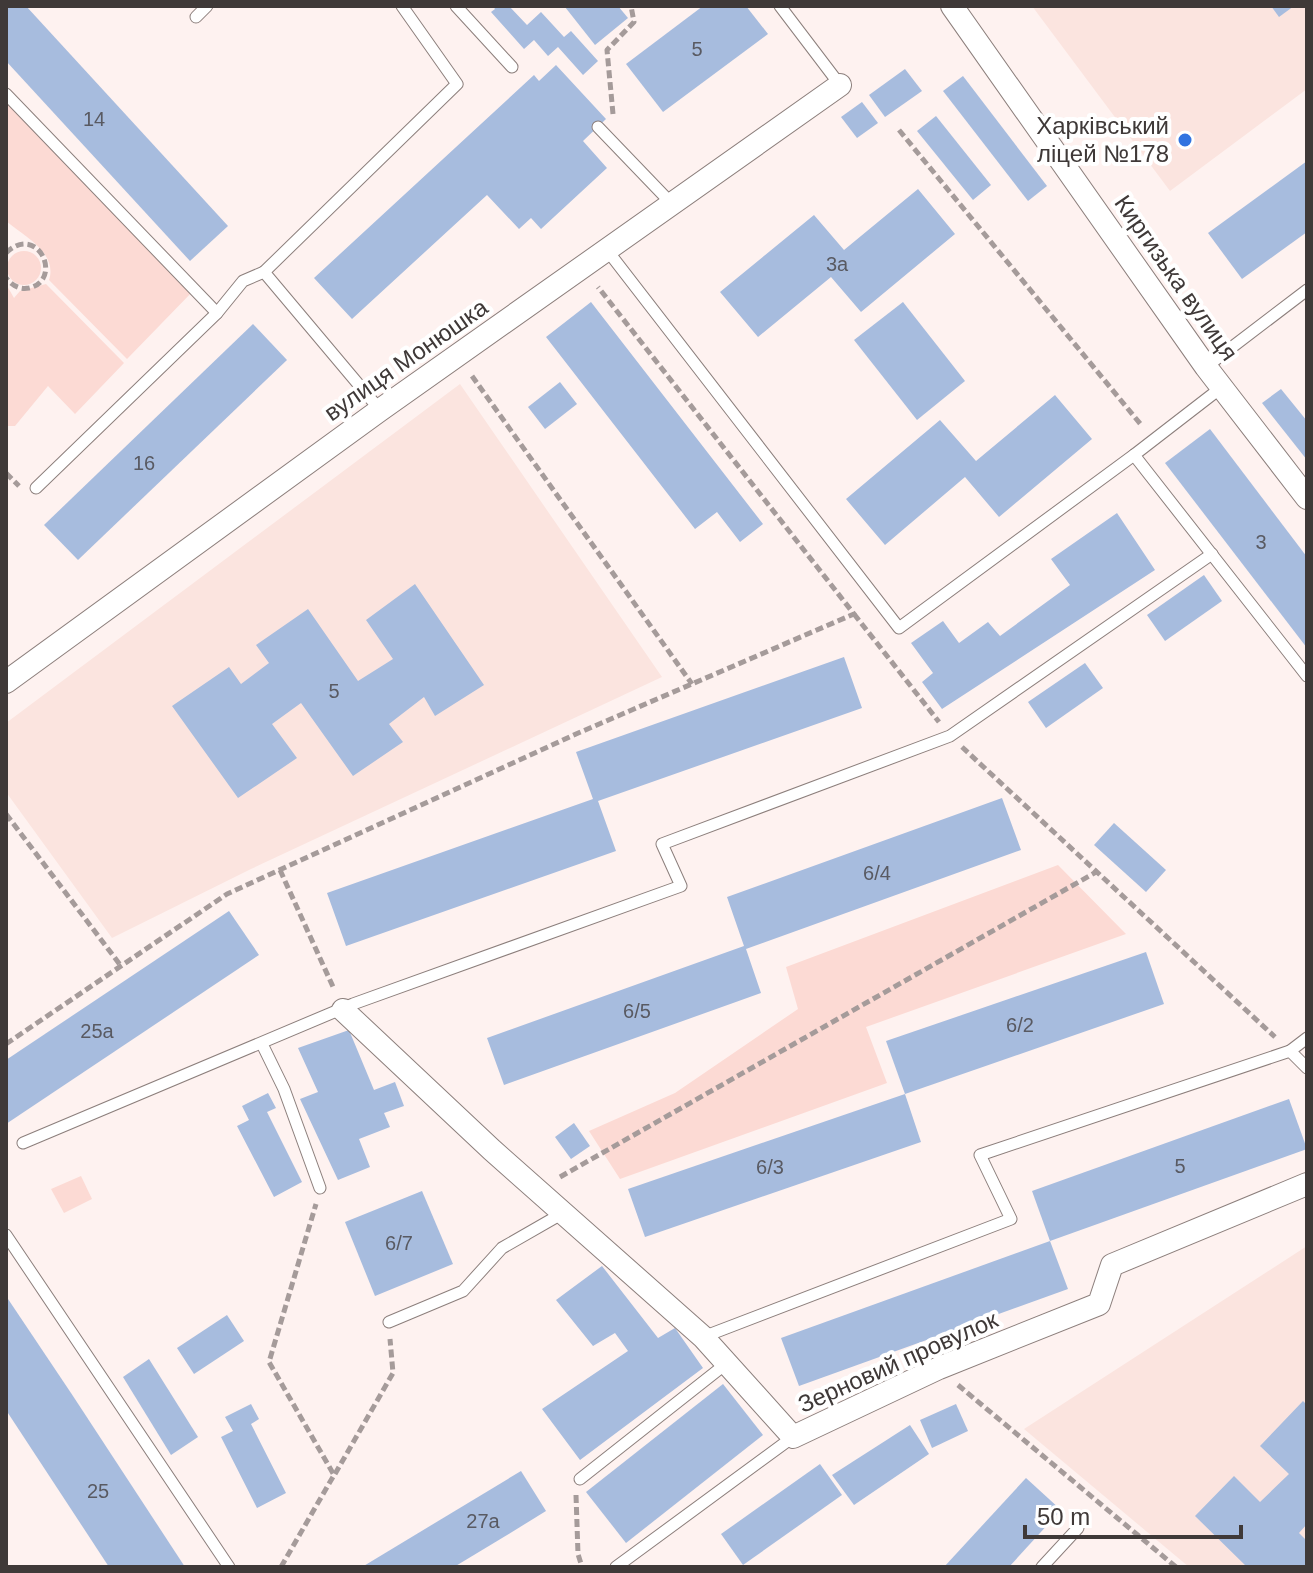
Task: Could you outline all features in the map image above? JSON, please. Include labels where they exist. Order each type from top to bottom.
[{"type":"street","name":"Киргизька вулиця","points":[[952,6],[1206,367],[1307,498]]},
{"type":"street","name":"вулиця Монюшка","points":[[6,682],[380,410],[840,85]]},
{"type":"street","name":"Зерновий провулок","points":[[343,1010],[492,1150],[703,1337],[793,1437],[939,1368],[1099,1304],[1112,1265],[1307,1184]]},
{"type":"lane","points":[[196,17],[207,6]]},
{"type":"lane","points":[[36,488],[217,313],[243,281],[264,272],[457,84],[402,6]]},
{"type":"lane","points":[[456,6],[512,67]]},
{"type":"lane","points":[[780,6],[840,85]]},
{"type":"lane","points":[[6,94],[217,313]]},
{"type":"lane","points":[[598,127],[672,204]]},
{"type":"lane","points":[[607,250],[899,628],[1017,543],[1222,387]]},
{"type":"lane","points":[[264,272],[380,410]]},
{"type":"lane","points":[[1206,367],[1307,290]]},
{"type":"lane","points":[[1134,455],[1307,676]]},
{"type":"lane","points":[[23,1143],[353,1004],[681,886],[662,844],[950,736],[1212,554]]},
{"type":"lane","points":[[703,1337],[1011,1219],[980,1155],[1290,1051],[1307,1038]]},
{"type":"lane","points":[[262,1044],[284,1089],[320,1188]]},
{"type":"lane","points":[[1290,1051],[1307,1068]]},
{"type":"lane","points":[[389,1322],[463,1291],[502,1248],[563,1213]]},
{"type":"lane","points":[[6,1235],[229,1567]]},
{"type":"lane","points":[[580,1479],[727,1363]]},
{"type":"lane","points":[[616,1567],[793,1437]]},
{"type":"lane","points":[[1042,1567],[1078,1528]]},
{"type":"path","points":[[616,146],[607,50],[634,22],[631,6]]},
{"type":"path","points":[[899,130],[1153,440]]},
{"type":"path","points":[[6,278],[13,286],[27,288],[40,282],[46,269],[43,255],[32,245],[7,249]]},
{"type":"path","points":[[583,267],[950,736],[1290,1051]]},
{"type":"path","points":[[457,356],[692,684]]},
{"type":"path","points":[[6,1044],[227,894],[576,734],[854,614]]},
{"type":"path","points":[[6,814],[121,966]]},
{"type":"path","points":[[280,870],[343,1010]]},
{"type":"path","points":[[538,1189],[1098,871]]},
{"type":"path","points":[[320,1188],[269,1362],[334,1475]]},
{"type":"path","points":[[281,1567],[393,1373],[389,1322]]},
{"type":"path","points":[[939,1368],[1176,1567]]},
{"type":"path","points":[[580,1479],[574,1503],[582,1567]]},
{"type":"shaded area","name":"Харківський ліцей №178","points":[[1032,6],[1307,6],[1307,89],[1170,191]]},
{"type":"shaded area","points":[[6,94],[194,290],[127,359],[49,280],[49,262],[38,246],[6,221]]},
{"type":"shaded area","points":[[24,251],[36,256],[41,268],[36,280],[24,285],[12,280],[7,268],[12,256]]},
{"type":"shaded area","points":[[6,284],[14,298],[20,291],[46,284],[124,363],[75,414],[48,386],[15,426],[6,426]]},
{"type":"shaded area","points":[[460,384],[662,677],[251,869],[112,938],[6,792],[6,723]]},
{"type":"shaded area","points":[[1058,865],[1126,934],[866,1027],[887,1083],[620,1179],[589,1131],[675,1093],[798,1009],[786,967]]},
{"type":"shaded area","points":[[81,1176],[92,1199],[64,1213],[51,1189]]},
{"type":"shaded area","points":[[1307,1246],[1307,1567],[1189,1567],[1024,1429]]},
{"type":"building","points":[[6,6],[26,6],[228,226],[190,261],[6,61]]},
{"type":"building","points":[[493,6],[509,6],[527,25],[541,12],[564,37],[571,31],[598,61],[583,75],[558,47],[548,56],[534,40],[524,49],[491,12],[495,9]]},
{"type":"building","points":[[566,6],[618,6],[628,18],[595,45]]},
{"type":"building","points":[[703,6],[746,6],[768,34],[663,112],[626,64]]},
{"type":"building","points":[[1271,6],[1294,6],[1279,17]]},
{"type":"building","points":[[556,65],[606,119],[583,141],[607,168],[541,229],[531,218],[519,229],[487,195],[352,319],[314,278],[534,75],[539,81]]},
{"type":"building","points":[[905,69],[922,91],[885,117],[869,95]]},
{"type":"building","points":[[963,76],[1047,186],[1028,201],[943,91]]},
{"type":"building","points":[[862,102],[878,123],[857,138],[841,117]]},
{"type":"building","points":[[936,116],[991,185],[973,200],[917,131]]},
{"type":"building","points":[[1307,161],[1307,232],[1242,279],[1208,233]]},
{"type":"building","points":[[918,189],[955,234],[861,312],[831,277],[758,337],[720,292],[814,215],[844,250]]},
{"type":"building","points":[[591,302],[763,524],[740,542],[717,512],[695,529],[546,337]]},
{"type":"building","points":[[903,302],[965,381],[917,420],[854,340]]},
{"type":"building","points":[[253,324],[287,360],[78,560],[44,525]]},
{"type":"building","points":[[560,382],[577,404],[545,429],[528,407]]},
{"type":"building","points":[[1281,389],[1307,421],[1307,460],[1262,403]]},
{"type":"building","points":[[1055,395],[1092,439],[999,517],[965,477],[885,545],[846,499],[940,420],[976,461]]},
{"type":"building","points":[[1210,429],[1307,557],[1307,648],[1165,463]]},
{"type":"building","points":[[1117,513],[1155,570],[942,709],[922,682],[933,673],[911,643],[943,621],[959,643],[988,622],[1000,636],[1070,585],[1051,559]]},
{"type":"building","points":[[1204,575],[1222,601],[1165,641],[1147,615]]},
{"type":"building","points":[[415,584],[484,685],[435,716],[424,697],[389,724],[403,742],[353,776],[301,703],[272,724],[297,758],[238,798],[172,706],[229,667],[241,684],[269,663],[256,645],[308,609],[358,681],[393,659],[366,620]]},
{"type":"building","points":[[844,657],[862,708],[598,801],[616,851],[346,946],[327,893],[593,799],[576,752]]},
{"type":"building","points":[[1085,663],[1103,688],[1046,728],[1028,702]]},
{"type":"building","points":[[1002,798],[1021,850],[746,949],[761,993],[504,1085],[487,1038],[744,946],[727,897]]},
{"type":"building","points":[[1114,823],[1166,870],[1146,892],[1094,845]]},
{"type":"building","points":[[229,911],[259,955],[6,1124],[6,1060]]},
{"type":"building","points":[[1146,952],[1164,1004],[905,1094],[886,1041]]},
{"type":"building","points":[[349,1030],[374,1090],[395,1082],[404,1106],[384,1113],[390,1127],[359,1139],[370,1167],[338,1180],[300,1099],[318,1092],[298,1048]]},
{"type":"building","points":[[268,1093],[276,1108],[267,1112],[302,1182],[274,1197],[237,1126],[249,1120],[242,1106]]},
{"type":"building","points":[[905,1094],[921,1142],[645,1237],[628,1189]]},
{"type":"building","points":[[1289,1099],[1307,1149],[1050,1241],[1032,1191]]},
{"type":"building","points":[[574,1123],[590,1146],[571,1159],[555,1137]]},
{"type":"building","points":[[422,1191],[453,1264],[375,1296],[345,1222]]},
{"type":"building","points":[[1050,1241],[1068,1289],[799,1386],[781,1338]]},
{"type":"building","points":[[602,1266],[658,1338],[675,1328],[703,1368],[580,1460],[542,1409],[628,1351],[615,1333],[593,1346],[556,1300]]},
{"type":"building","points":[[6,1296],[185,1567],[109,1567],[6,1410]]},
{"type":"building","points":[[227,1315],[244,1341],[194,1374],[177,1348]]},
{"type":"building","points":[[149,1359],[198,1437],[171,1455],[123,1377]]},
{"type":"building","points":[[723,1384],[763,1435],[626,1543],[586,1492]]},
{"type":"building","points":[[1303,1401],[1307,1405],[1307,1524],[1299,1533],[1307,1541],[1307,1567],[1247,1567],[1195,1516],[1234,1476],[1260,1502],[1289,1474],[1260,1446]]},
{"type":"building","points":[[251,1404],[259,1419],[251,1424],[286,1493],[257,1508],[221,1437],[233,1431],[225,1417]]},
{"type":"building","points":[[956,1404],[968,1431],[932,1448],[920,1420]]},
{"type":"building","points":[[910,1425],[929,1454],[854,1505],[832,1475]]},
{"type":"building","points":[[820,1464],[842,1495],[743,1565],[721,1534]]},
{"type":"building","points":[[521,1471],[546,1511],[512,1532],[454,1567],[362,1567]]},
{"type":"building","points":[[1026,1478],[1061,1510],[1009,1567],[944,1567]]},
{"type":"place","name":"Харківський ліцей №178","points":[[1185,140]]}]
